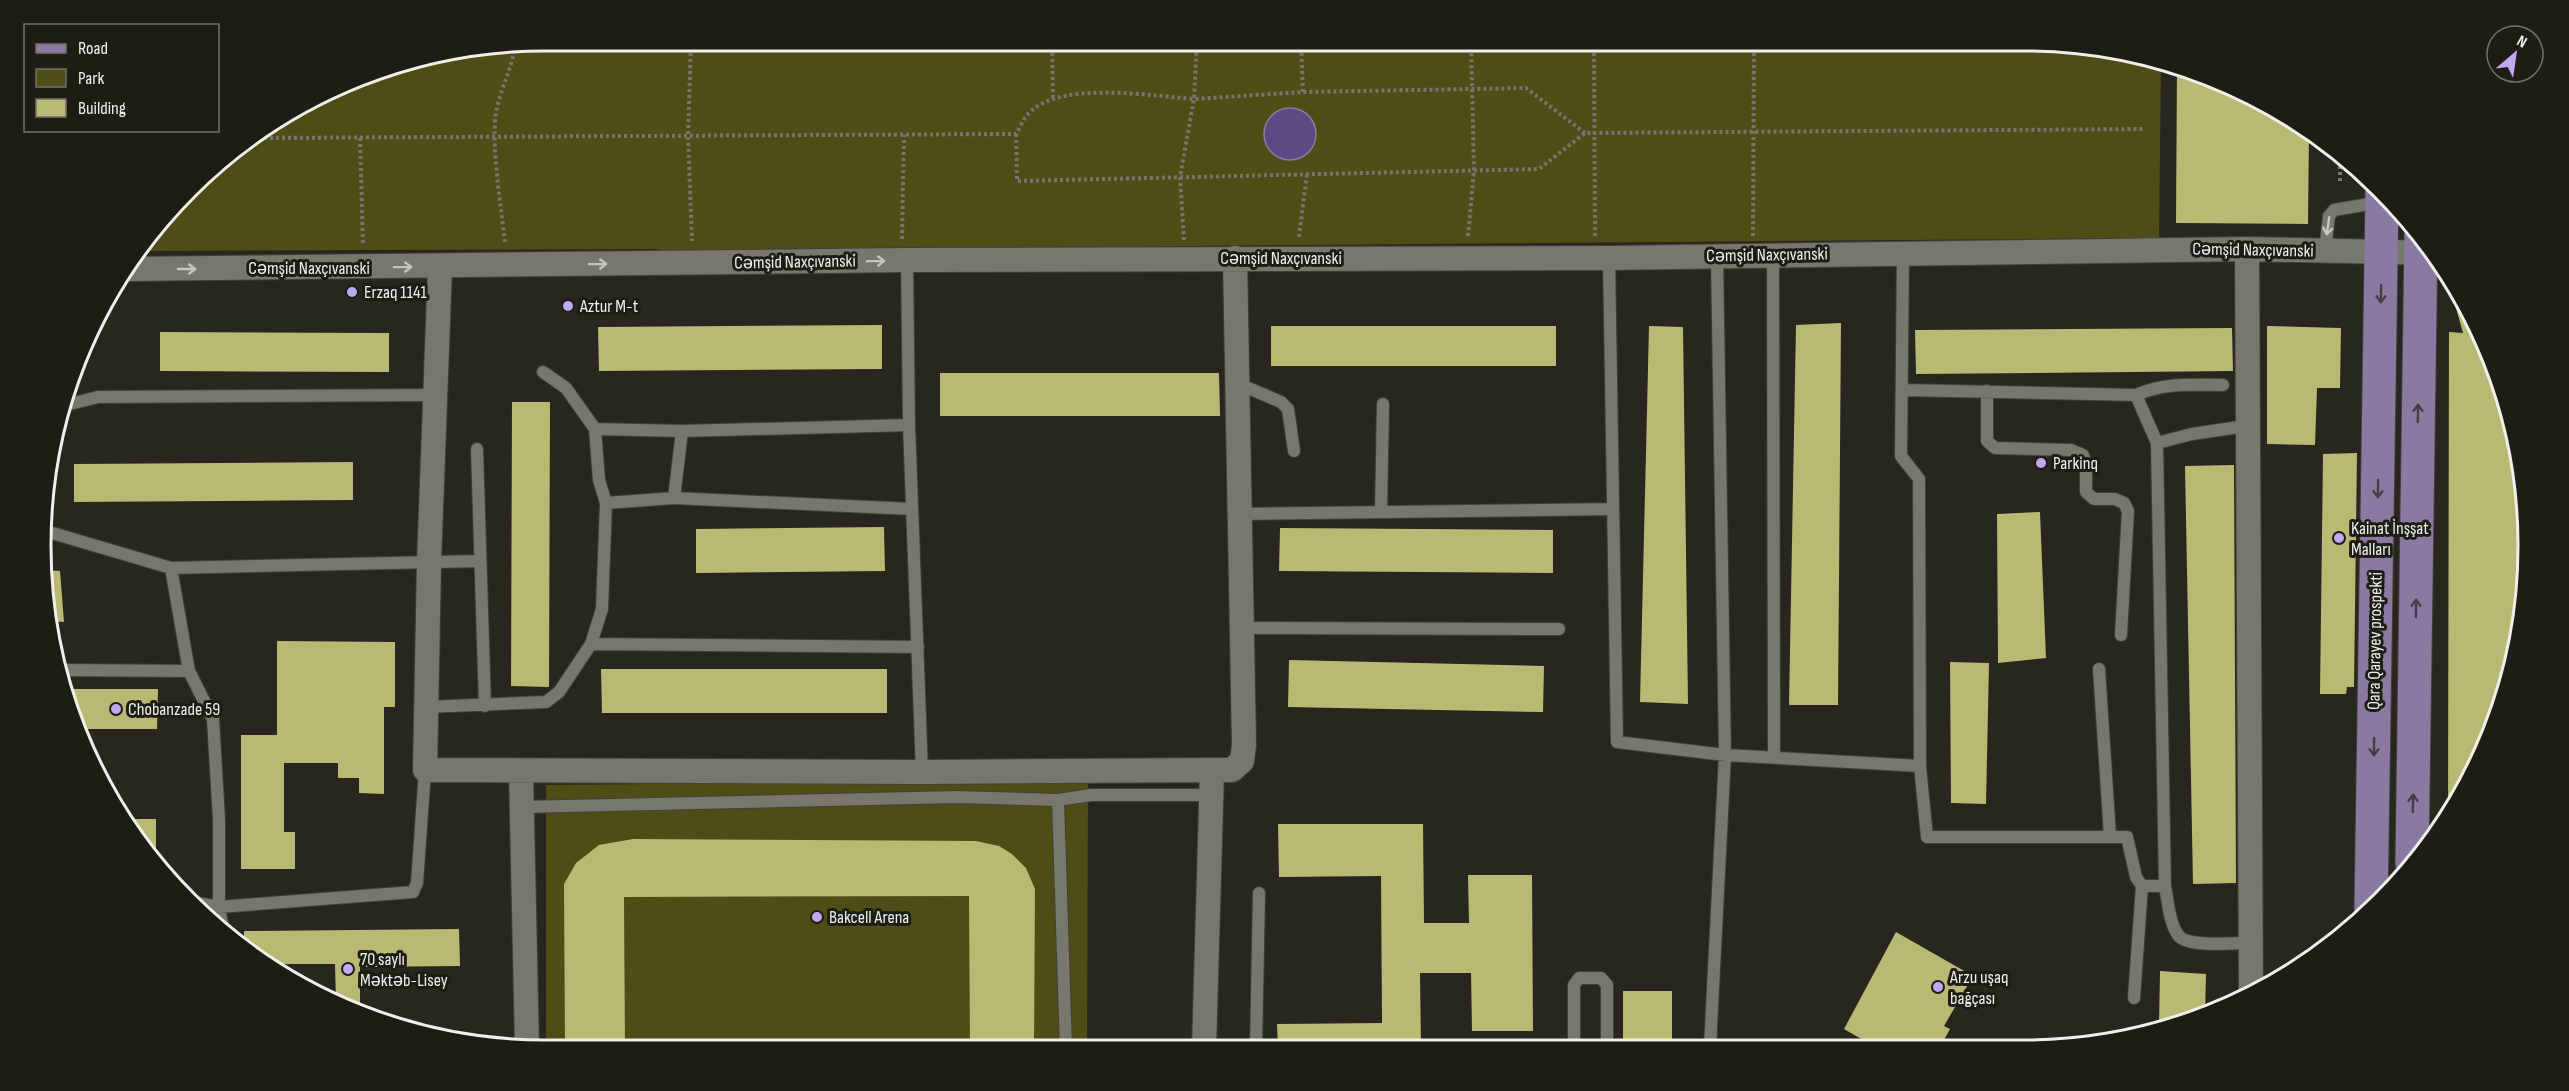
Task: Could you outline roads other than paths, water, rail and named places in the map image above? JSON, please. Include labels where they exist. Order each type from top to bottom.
[{"type":"main road","name":"Qara Qarayev prospekti","points":[[2371,897],[2382,205]]},
{"type":"main road","points":[[2418,844],[2425,257]]},
{"type":"street","name":"Cəmşid Naxçıvanski","points":[[135,269],[905,260],[1602,258],[2247,249],[2381,253],[2419,248]]},
{"type":"street","points":[[2247,249],[2246,426],[2251,984]]},
{"type":"street","points":[[440,267],[429,563],[425,770],[922,772],[1232,770],[1242,761],[1241,514],[1235,258]]},
{"type":"street","points":[[1204,1040],[1212,770]]},
{"type":"street","points":[[521,771],[526,1039]]},
{"type":"lane","points":[[2325,251],[2329,216],[2334,210],[2376,199]]},
{"type":"lane","points":[[1903,253],[1901,456],[1919,479],[1920,766],[1927,837],[2127,837],[2136,877],[2142,886],[2134,998]]},
{"type":"lane","points":[[1763,255],[1774,758]]},
{"type":"lane","points":[[1710,1040],[1725,755],[1717,256]]},
{"type":"lane","points":[[1602,258],[1613,509],[1617,742],[1725,755],[1920,766]]},
{"type":"lane","points":[[905,260],[922,772]]},
{"type":"lane","points":[[426,707],[546,702],[559,692],[591,644],[602,609],[606,503],[598,480],[595,429],[566,388],[543,372]]},
{"type":"lane","points":[[1239,384],[1281,402],[1288,409],[1294,451]]},
{"type":"lane","points":[[1903,390],[2136,395],[2152,387],[2166,385],[2223,385]]},
{"type":"lane","points":[[1987,391],[1987,441],[1995,448],[2071,450],[2083,455],[2086,465],[2086,492],[2094,499],[2115,499],[2124,503],[2128,511],[2121,635]]},
{"type":"lane","points":[[72,403],[98,397],[435,395]]},
{"type":"lane","points":[[2136,395],[2157,443],[2165,886],[2173,925],[2179,938],[2190,943],[2250,943]]},
{"type":"lane","points":[[1381,512],[1383,404]]},
{"type":"lane","points":[[595,429],[682,431],[909,425]]},
{"type":"lane","points":[[2157,443],[2192,434],[2246,426]]},
{"type":"lane","points":[[674,498],[682,431]]},
{"type":"lane","points":[[477,450],[485,706]]},
{"type":"lane","points":[[606,503],[674,498],[912,509]]},
{"type":"lane","points":[[1241,514],[1613,509]]},
{"type":"lane","points":[[51,533],[171,568],[480,561]]},
{"type":"lane","points":[[171,568],[189,671],[213,719],[219,820],[219,907],[221,919]]},
{"type":"lane","points":[[1240,628],[1559,629]]},
{"type":"lane","points":[[591,644],[918,647]]},
{"type":"lane","points":[[2099,669],[2110,836]]},
{"type":"lane","points":[[67,670],[189,671]]},
{"type":"lane","points":[[206,904],[219,907],[413,892],[417,883],[425,770]]},
{"type":"lane","points":[[522,807],[957,797],[1058,800],[1091,795],[1213,795]]},
{"type":"lane","points":[[1058,800],[1066,1040]]},
{"type":"lane","points":[[2142,886],[2165,886]]},
{"type":"lane","points":[[1256,1040],[1259,893]]},
{"type":"lane","points":[[1574,1040],[1574,985],[1579,978],[1601,978],[1607,985],[1607,1040]]},
{"type":"place","name":"Erzaq 1141","points":[[352,292]]},
{"type":"place","name":"Aztur M-t","points":[[568,306]]},
{"type":"place","name":"Parkinq","points":[[2041,463]]},
{"type":"place","name":"Kainat İnşşat Malları","points":[[2339,538]]},
{"type":"place","name":"Chobanzade 59","points":[[116,709]]},
{"type":"place","name":"Bakcell Arena","points":[[817,917]]},
{"type":"place","name":"70 saylı Məktəb-Lisey","points":[[348,969]]},
{"type":"place","name":"Arzu uşaq bağçası","points":[[1938,987]]}]
